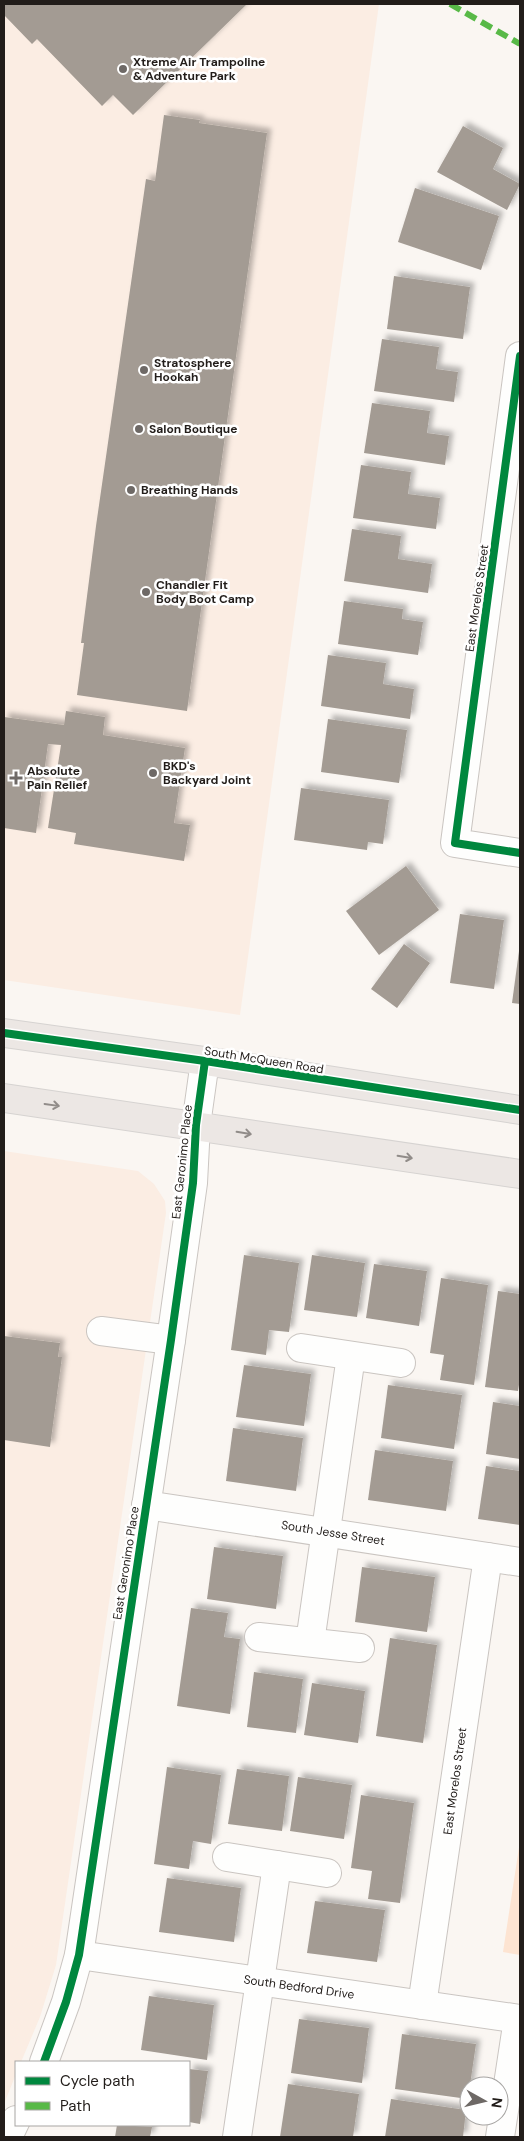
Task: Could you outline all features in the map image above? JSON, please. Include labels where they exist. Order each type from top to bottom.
[{"type":"main road","name":"South McQueen Road","points":[[4,1033],[205,1061],[520,1110]]},
{"type":"main road","points":[[4,1098],[520,1174]]},
{"type":"street","name":"East Morelos Street","points":[[520,356],[455,844],[520,853]]},
{"type":"street","name":"East Geronimo Place","points":[[44,2061],[66,2002],[79,1955],[171,1340],[193,1183],[196,1126],[205,1061]]},
{"type":"street","points":[[101,1330],[171,1340]]},
{"type":"street","points":[[301,1348],[401,1363]]},
{"type":"street","points":[[310,1642],[351,1356]]},
{"type":"street","name":"South Jesse Street","points":[[146,1505],[520,1562]]},
{"type":"street","name":"East Morelos Street","points":[[422,2005],[488,1557]]},
{"type":"street","points":[[259,1637],[360,1648]]},
{"type":"street","points":[[227,1858],[327,1873]]},
{"type":"street","points":[[237,2137],[277,1866]]},
{"type":"street","name":"South Bedford Drive","points":[[79,1955],[519,2019]]},
{"type":"street","points":[[500,2137],[519,2019]]},
{"type":"street","points":[[8,2137],[15,2122]]},
{"type":"shaded area","points":[[4,4],[379,4],[240,1015],[4,980]]},
{"type":"shaded area","points":[[4,1151],[138,1171],[154,1184],[165,1201],[166,1213],[56,1965],[40,2017],[21,2061],[15,2061],[15,2076],[4,2104]]},
{"type":"shaded area","points":[[520,1841],[520,1955],[503,1952]]},
{"type":"building","name":"Xtreme Air Trampoline & Adventure Park","points":[[4,4],[247,4],[133,115],[113,95],[102,106],[37,39],[32,44],[4,15]]},
{"type":"building","points":[[164,115],[200,120],[199,123],[267,133],[187,711],[77,695],[84,643],[81,643],[96,526],[146,179],[155,181]]},
{"type":"building","points":[[463,126],[503,148],[493,169],[520,184],[507,210],[437,172]]},
{"type":"building","points":[[415,188],[499,216],[481,270],[398,242]]},
{"type":"building","points":[[394,276],[470,287],[463,339],[387,329]]},
{"type":"building","points":[[382,339],[439,347],[436,369],[458,372],[454,402],[374,391]]},
{"type":"building","points":[[372,403],[430,411],[427,433],[449,436],[445,465],[364,453]]},
{"type":"building","points":[[361,465],[411,472],[408,494],[440,498],[436,529],[353,518]]},
{"type":"building","points":[[352,529],[401,536],[398,559],[432,564],[428,593],[344,581]]},
{"type":"building","points":[[344,601],[403,609],[402,619],[423,622],[418,655],[338,644]]},
{"type":"building","points":[[328,655],[386,663],[383,684],[414,689],[410,719],[321,706]]},
{"type":"building","points":[[66,711],[105,717],[103,735],[185,748],[174,823],[190,825],[184,861],[74,844],[76,833],[48,828],[61,745],[48,744],[36,833],[4,828],[4,717],[64,725]]},
{"type":"building","points":[[328,719],[407,730],[399,783],[321,772]]},
{"type":"building","points":[[301,788],[389,800],[383,844],[368,842],[367,850],[294,840]]},
{"type":"building","points":[[406,866],[439,910],[379,955],[346,911]]},
{"type":"building","points":[[460,914],[504,920],[494,989],[450,983]]},
{"type":"building","points":[[404,944],[430,963],[397,1008],[371,989]]},
{"type":"building","points":[[520,951],[520,1004],[512,1003]]},
{"type":"building","points":[[244,1255],[299,1263],[289,1332],[269,1330],[266,1355],[231,1350]]},
{"type":"building","points":[[312,1255],[365,1263],[357,1317],[304,1310]]},
{"type":"building","points":[[374,1264],[427,1271],[419,1326],[366,1318]]},
{"type":"building","points":[[441,1278],[488,1285],[474,1385],[440,1380],[444,1355],[430,1353]]},
{"type":"building","points":[[498,1291],[520,1294],[520,1378],[518,1391],[485,1387]]},
{"type":"building","points":[[4,1336],[60,1343],[58,1357],[62,1357],[50,1447],[4,1440]]},
{"type":"building","points":[[244,1365],[311,1374],[304,1426],[236,1417]]},
{"type":"building","points":[[388,1385],[462,1395],[454,1449],[381,1438]]},
{"type":"building","points":[[493,1402],[520,1406],[520,1459],[486,1454]]},
{"type":"building","points":[[233,1428],[303,1438],[296,1491],[226,1481]]},
{"type":"building","points":[[375,1450],[453,1461],[446,1511],[368,1500]]},
{"type":"building","points":[[486,1466],[520,1471],[520,1525],[478,1519]]},
{"type":"building","points":[[214,1547],[283,1556],[276,1609],[207,1599]]},
{"type":"building","points":[[362,1567],[435,1577],[427,1632],[355,1622]]},
{"type":"building","points":[[191,1608],[228,1613],[224,1637],[240,1639],[230,1714],[177,1706]]},
{"type":"building","points":[[390,1638],[437,1645],[423,1743],[376,1736]]},
{"type":"building","points":[[254,1672],[303,1679],[296,1733],[247,1727]]},
{"type":"building","points":[[312,1683],[365,1691],[358,1743],[304,1735]]},
{"type":"building","points":[[167,1767],[221,1775],[211,1844],[193,1841],[189,1869],[154,1864]]},
{"type":"building","points":[[237,1769],[289,1776],[282,1831],[228,1824]]},
{"type":"building","points":[[298,1777],[352,1785],[344,1839],[290,1831]]},
{"type":"building","points":[[361,1795],[414,1803],[400,1903],[368,1899],[372,1871],[351,1868]]},
{"type":"building","points":[[167,1878],[241,1888],[234,1942],[159,1932]]},
{"type":"building","points":[[315,1901],[385,1910],[377,1962],[307,1953]]},
{"type":"building","points":[[149,1996],[214,2005],[207,2060],[141,2050]]},
{"type":"building","points":[[299,2019],[369,2028],[362,2083],[291,2073]]},
{"type":"building","points":[[402,2034],[476,2044],[471,2076],[459,2076],[459,2098],[395,2089]]},
{"type":"building","points":[[190,2069],[208,2071],[200,2124],[190,2122]]},
{"type":"building","points":[[288,2084],[359,2094],[353,2137],[280,2137]]},
{"type":"building","points":[[391,2099],[459,2109],[459,2126],[464,2126],[463,2137],[385,2137]]},
{"type":"building","points":[[117,2126],[152,2127],[150,2137],[115,2137]]},
{"type":"marked path","points":[[450,4],[520,44]]},
{"type":"cycle path","points":[[520,356],[455,843],[520,853]]},
{"type":"cycle path","points":[[4,1033],[205,1061],[520,1110]]},
{"type":"cycle path","points":[[44,2061],[66,2002],[79,1955],[171,1340],[193,1183],[196,1125],[205,1061]]},
{"type":"place","name":"Xtreme Air Trampoline & Adventure Park","points":[[123,69]]},
{"type":"place","name":"Stratosphere Hookah","points":[[144,370]]},
{"type":"place","name":"Salon Boutique","points":[[139,429]]},
{"type":"place","name":"Breathing Hands","points":[[131,490]]},
{"type":"place","name":"Chandler Fit Body Boot Camp","points":[[146,592]]},
{"type":"place","name":"BKD's Backyard Joint","points":[[153,773]]},
{"type":"place","name":"Absolute Pain Relief","points":[[16,778]]}]
